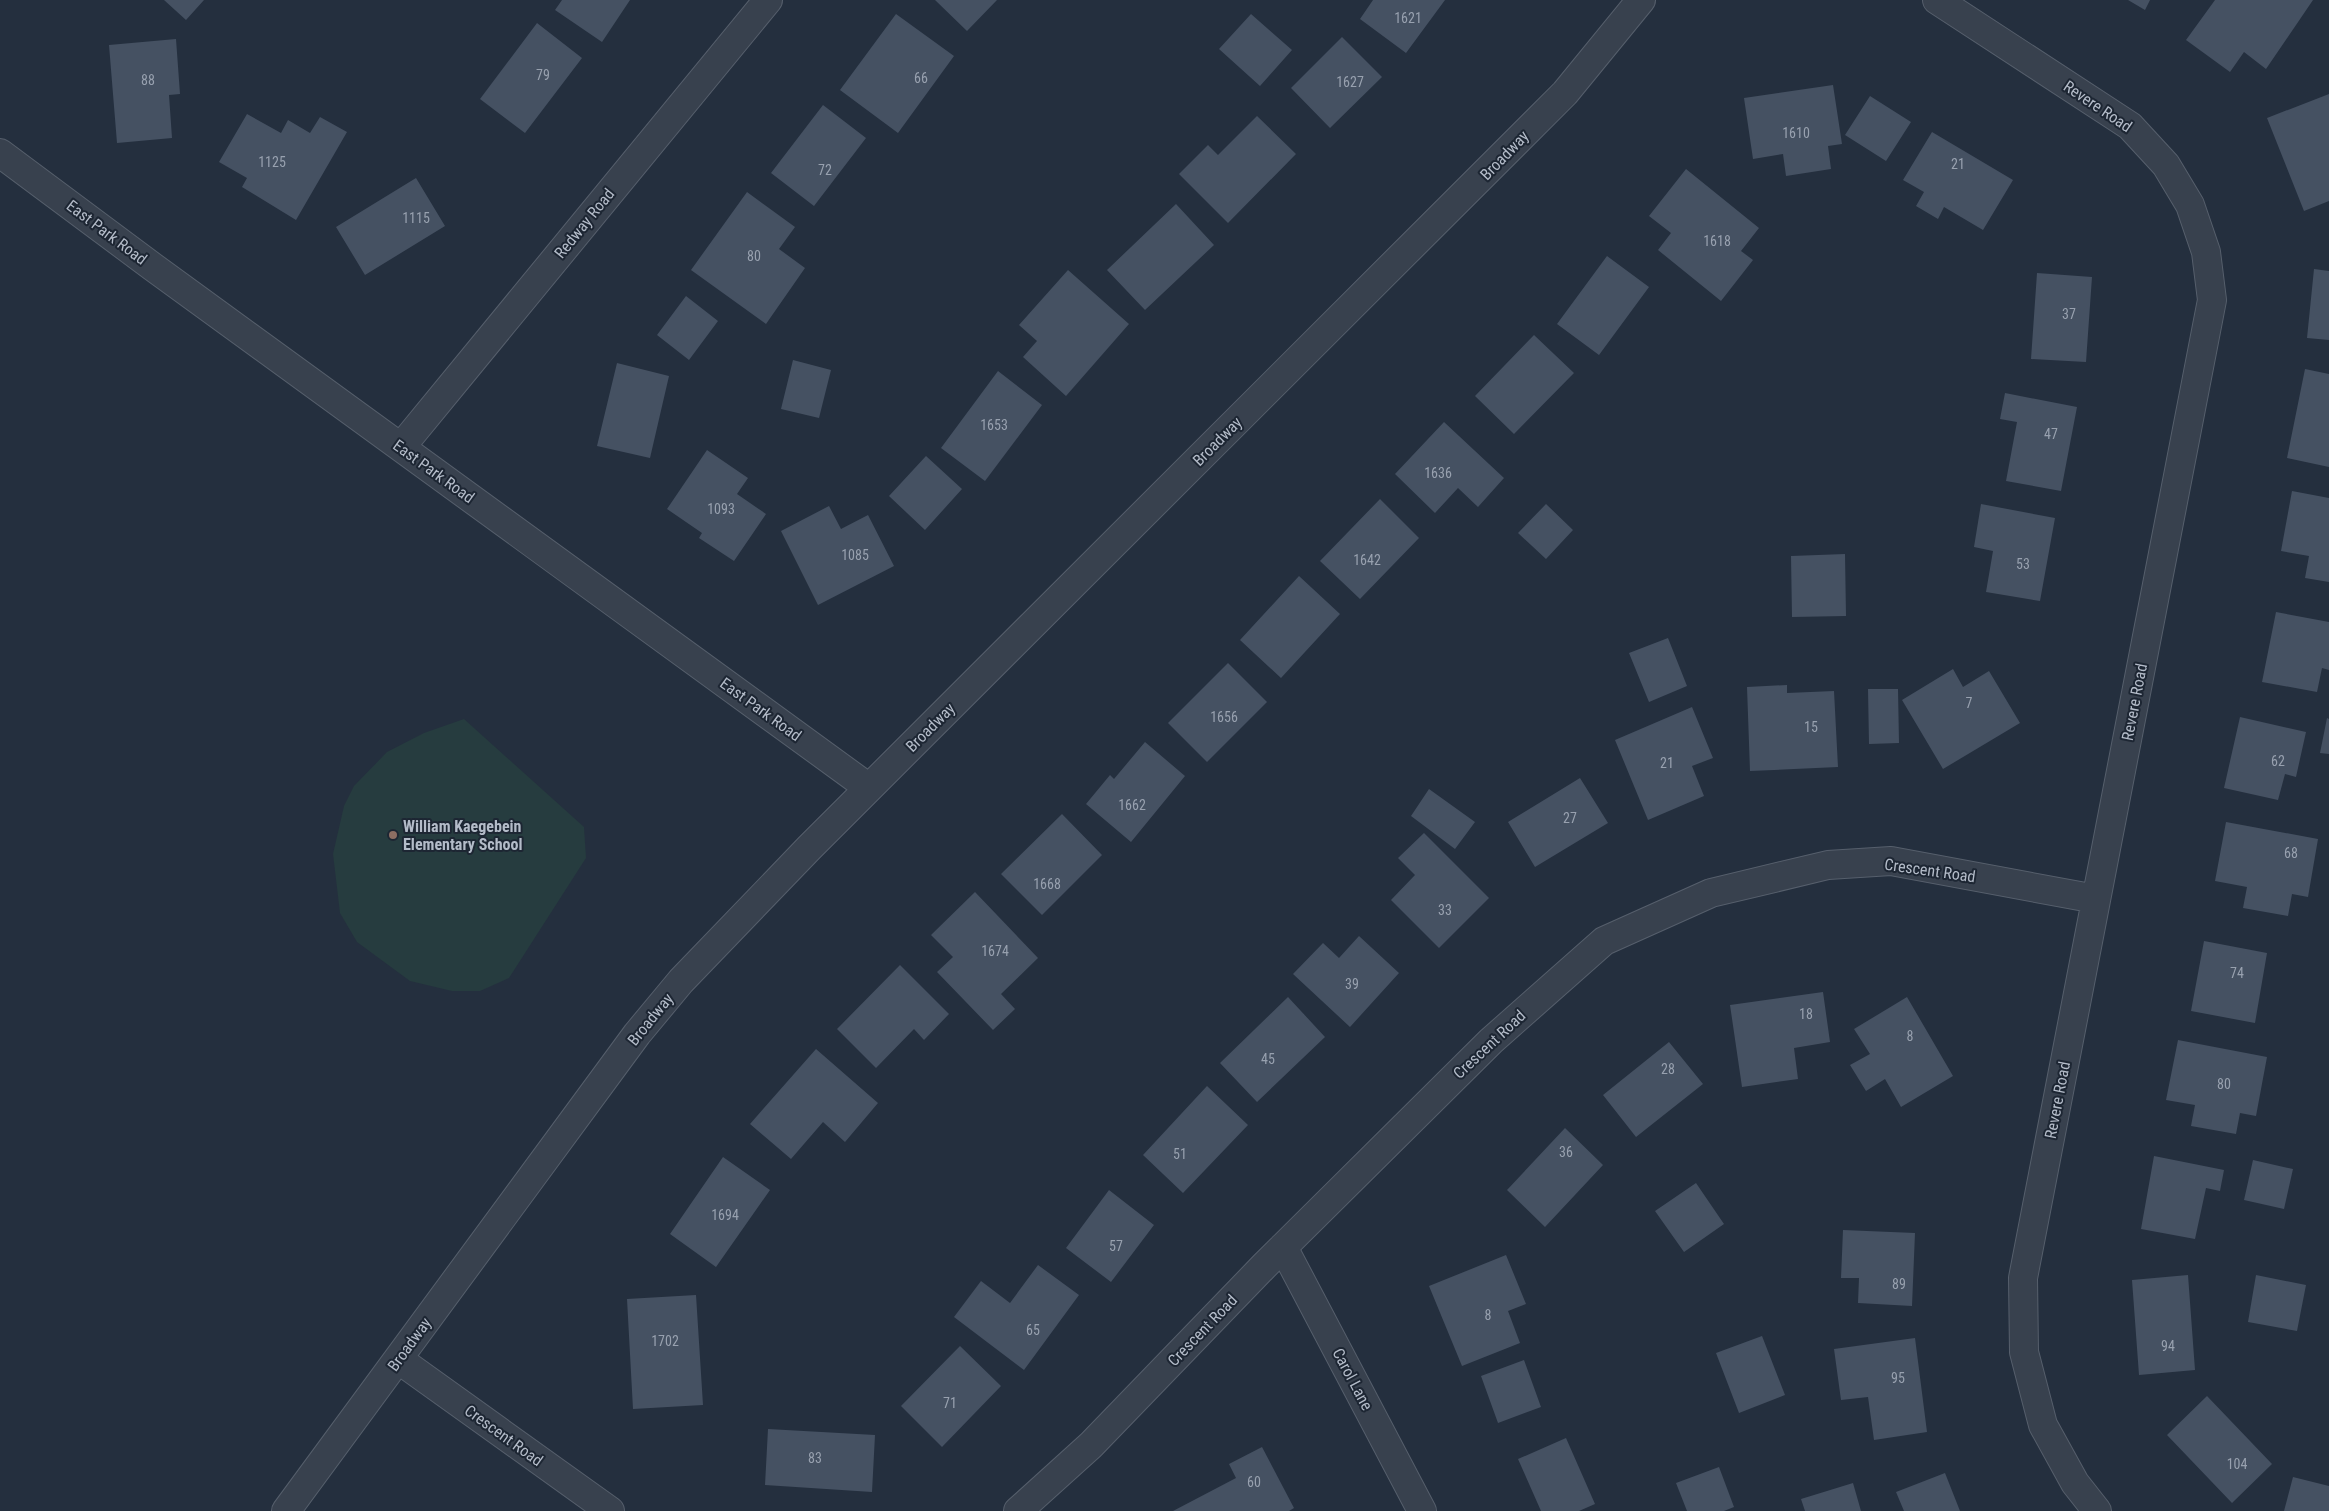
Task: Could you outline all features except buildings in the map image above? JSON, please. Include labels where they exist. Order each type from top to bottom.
[{"type":"street","name":"Redway Road","points":[[401,447],[768,0]]},
{"type":"street","name":"Broadway","points":[[286,1511],[637,1034],[681,981],[869,788],[1565,93],[1641,0]]},
{"type":"street","name":"Revere Road","points":[[1937,0],[2130,126],[2166,165],[2190,206],[2206,252],[2212,300],[2023,1278],[2024,1352],[2043,1424],[2075,1483],[2097,1511]]},
{"type":"street","name":"East Park Road","points":[[0,153],[869,788]]},
{"type":"street","name":"Crescent Road","points":[[1018,1511],[1091,1445],[1283,1247],[1491,1040],[1604,941],[1711,893],[1828,865],[1891,862],[2096,899]]},
{"type":"street","name":"Carol Lane","points":[[1283,1247],[1422,1511]]},
{"type":"street","name":"Crescent Road","points":[[398,1359],[610,1511]]},
{"type":"green space","points":[[464,719],[584,827],[586,858],[509,978],[480,991],[452,991],[410,981],[357,942],[340,913],[333,854],[344,806],[354,786],[387,752],[424,733]]},
{"type":"place","name":"William Kaegebein Elementary School","points":[[393,835]]}]
